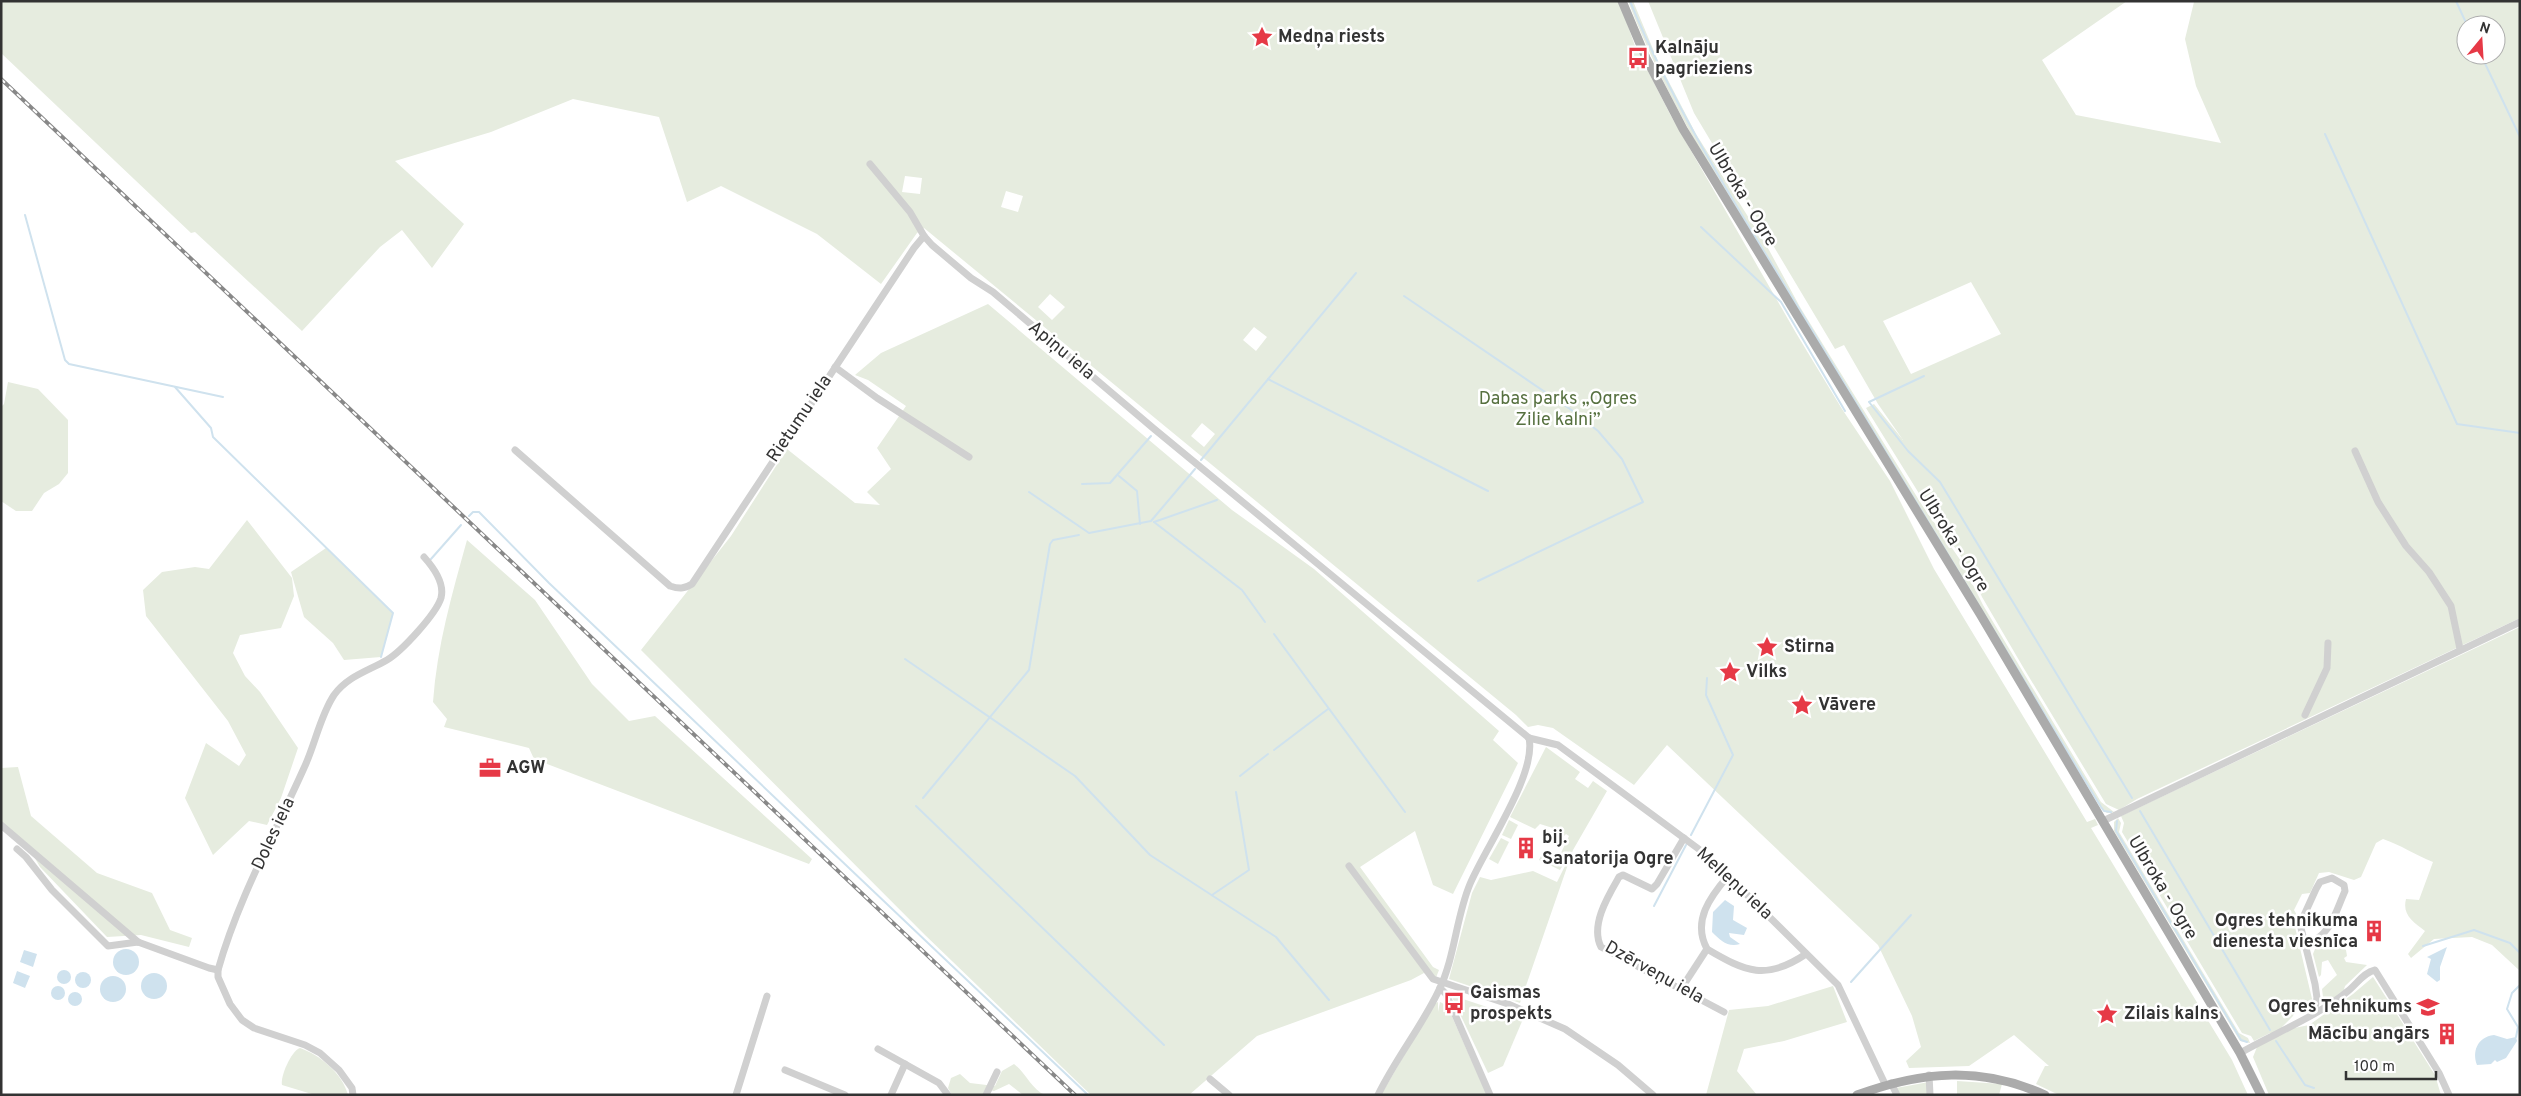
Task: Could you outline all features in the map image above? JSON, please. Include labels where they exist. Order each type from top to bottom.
[{"type":"main road","name":"Ulbroka - Ogre","points":[[1622,1],[1646,58],[1688,137],[2103,821],[2240,1053],[2262,1095]]},
{"type":"main road","points":[[1857,1095],[1888,1083],[1929,1075],[1979,1076],[2006,1081],[2027,1091],[2045,1095]]},
{"type":"street","name":"Apiņu iela","points":[[870,164],[910,212],[924,236],[971,278],[993,292],[1199,466],[1528,738]]},
{"type":"street","name":"Rietumu iela","points":[[514,450],[670,586],[678,588],[692,584],[914,248],[924,236]]},
{"type":"street","points":[[835,367],[877,398],[969,457]]},
{"type":"street","points":[[2356,451],[2378,502],[2406,546],[2429,572],[2451,606],[2460,650]]},
{"type":"street","name":"Doles iela","points":[[218,970],[235,918],[305,768],[332,699],[354,676],[394,655],[430,616],[439,602],[441,591],[438,578],[424,557]]},
{"type":"street","points":[[2103,821],[2520,622]]},
{"type":"street","points":[[2305,715],[2327,668],[2328,644]]},
{"type":"street","points":[[1378,1095],[1441,985],[1470,884],[1518,789],[1528,761],[1530,745],[1528,738]]},
{"type":"street","name":"Melleņu iela","points":[[1528,738],[1558,745],[1684,838],[1728,876],[1841,990],[1888,1083],[1897,1095]]},
{"type":"street","points":[[1,824],[138,942],[218,970],[218,977],[230,1004],[242,1020],[254,1028],[305,1045],[320,1053],[339,1070],[352,1088],[354,1095]]},
{"type":"street","name":"Dzērveņu iela","points":[[1684,838],[1657,884],[1652,889],[1623,875],[1618,877],[1603,909],[1598,940],[1601,947],[1724,1012]]},
{"type":"street","points":[[17,849],[26,856],[52,890],[108,946],[138,942]]},
{"type":"street","points":[[1349,866],[1433,979],[1441,985],[1508,1004],[1565,1029],[1618,1065],[1653,1095]]},
{"type":"street","points":[[1728,876],[1712,894],[1704,910],[1702,931],[1707,949],[1731,963],[1763,971],[1777,969],[1806,954]]},
{"type":"street","points":[[2306,944],[2318,940],[2325,934],[2345,891],[2344,885],[2332,878],[2320,882],[2300,924],[2300,933],[2306,944],[2315,984],[2317,998],[2314,1012]]},
{"type":"street","points":[[1681,988],[1707,949]]},
{"type":"street","points":[[2240,1053],[2341,997],[2366,974],[2376,970],[2439,1073],[2449,1095]]},
{"type":"street","points":[[1441,985],[1490,1095]]},
{"type":"street","points":[[736,1095],[767,996]]},
{"type":"street","points":[[2402,1038],[2414,1032]]},
{"type":"street","points":[[878,1049],[939,1083],[948,1095]]},
{"type":"street","points":[[891,1095],[905,1064]]},
{"type":"street","points":[[785,1070],[845,1095]]},
{"type":"street","points":[[986,1095],[997,1072]]},
{"type":"street","points":[[1929,1075],[1930,1095]]},
{"type":"street","points":[[1210,1079],[1229,1095]]},
{"type":"green space","name":"Dabas parks „Ogres Zilie kalni”","points":[[1,1],[1619,1],[1635,46],[1671,116],[1796,333],[1842,409],[1890,481],[1934,569],[2087,822],[2095,819],[2098,825],[2091,828],[2232,1060],[2248,1095],[2059,1095],[2036,1084],[2045,1066],[2049,1066],[2014,1035],[1969,1066],[1909,1068],[1906,1061],[1921,1047],[1912,1016],[1878,945],[1667,745],[1634,785],[1553,728],[1538,725],[1528,727],[1516,715],[924,228],[917,233],[881,284],[817,234],[721,186],[687,202],[659,117],[573,99],[491,132],[395,161],[464,224],[432,268],[402,230],[380,247],[302,331],[195,232],[191,233],[1,53]],"holes":[[[905,176],[922,178],[920,194],[902,192]],[[1006,191],[1023,196],[1018,212],[1001,207]],[[1050,294],[1065,307],[1052,320],[1038,307]],[[1254,327],[1267,337],[1256,351],[1243,340]],[[1202,423],[1215,434],[1204,447],[1191,436]]]},
{"type":"green space","points":[[1628,1],[1633,1],[1658,61],[1696,134],[1769,250],[1800,307],[1922,505],[1961,561],[1983,605],[2101,802],[2114,812],[2107,813],[2102,809],[1716,178],[1668,90]]},
{"type":"green space","points":[[1648,1],[2127,1],[2042,60],[2076,115],[2221,143],[2196,86],[2185,39],[2194,2],[2151,1],[2520,1],[2520,618],[2137,799],[2119,810],[2106,804],[1982,597],[1969,568],[1933,516],[1866,408],[1874,404],[1903,440],[1878,404],[1844,345],[1835,349],[1694,113]],"holes":[[[1971,282],[2001,334],[1911,374],[1883,321]]]},
{"type":"green space","points":[[988,304],[1232,510],[1314,569],[1499,731],[1493,740],[1518,763],[1453,894],[1433,885],[1415,831],[1360,867],[1433,967],[1439,970],[1435,980],[1424,973],[1411,980],[1257,1036],[1189,1095],[1091,1095],[925,935],[641,650],[731,536],[787,449],[855,503],[880,505],[867,492],[891,469],[877,448],[906,406],[868,380],[855,375],[881,353]]},
{"type":"green space","points":[[8,382],[38,389],[68,420],[68,473],[59,484],[44,493],[32,511],[16,511],[1,501],[1,407],[4,404]]},
{"type":"green space","points":[[247,520],[292,578],[294,596],[281,628],[240,635],[233,653],[245,676],[260,692],[298,748],[281,798],[267,825],[249,821],[213,855],[185,798],[206,743],[239,766],[246,755],[228,721],[146,616],[143,590],[162,572],[195,567],[209,569]]},
{"type":"green space","points":[[467,540],[535,600],[592,684],[629,721],[655,716],[812,859],[809,864],[534,759],[529,748],[444,727],[447,719],[433,702],[435,681],[446,620]]},
{"type":"green space","points":[[326,548],[393,613],[381,657],[344,660],[333,643],[304,617],[291,572]]},
{"type":"green space","points":[[2520,627],[2520,971],[2492,945],[2472,937],[2434,939],[2411,958],[2408,954],[2425,931],[2407,914],[2406,899],[2419,900],[2433,862],[2383,839],[2376,843],[2361,877],[2354,880],[2329,872],[2319,873],[2310,893],[2302,894],[2294,910],[2299,919],[2295,927],[2313,1003],[2308,1007],[2300,999],[2293,1016],[2282,1027],[2285,1030],[2309,1025],[2353,994],[2373,977],[2407,1030],[2406,1034],[2411,1037],[2435,1075],[2441,1095],[2269,1095],[2253,1057],[2257,1047],[2273,1038],[2270,1033],[2254,1041],[2251,1036],[2242,1033],[2122,832],[2124,823],[2121,816]]},
{"type":"green space","points":[[1546,747],[1580,772],[1575,779],[1588,788],[1593,781],[1607,791],[1573,850],[1520,1003],[1449,979],[1472,893],[1480,877],[1491,880],[1533,871],[1557,882],[1566,864],[1558,859],[1569,836],[1566,834],[1564,836],[1556,832],[1556,829],[1540,824],[1535,829],[1510,817]]},
{"type":"green space","points":[[18,767],[31,816],[97,873],[152,893],[170,930],[192,938],[189,947],[141,935],[107,937],[40,867],[25,841],[1,827],[1,768]]},
{"type":"green space","points":[[2118,818],[2121,823],[2119,832],[2239,1033],[2248,1038],[2250,1043],[2240,1041],[2114,831],[2114,822]]},
{"type":"green space","points":[[1509,820],[1518,825],[1511,839],[1502,835]]},
{"type":"green space","points":[[1501,838],[1509,842],[1498,864],[1489,859]]},
{"type":"green space","points":[[1542,854],[1563,865],[1560,870],[1539,860]]},
{"type":"green space","points":[[2327,940],[2336,943],[2346,950],[2347,956],[2344,958],[2346,962],[2367,965],[2345,986],[2343,993],[2327,1004],[2321,1000],[2323,997],[2322,989],[2337,975],[2328,960],[2322,962],[2321,975],[2319,977],[2313,954],[2317,944]]},
{"type":"green space","points":[[1833,986],[1847,1022],[1784,1041],[1744,1049],[1737,1071],[1757,1095],[1706,1095],[1729,1010],[1768,1006]]},
{"type":"green space","points":[[1451,995],[1523,1019],[1503,1066],[1488,1073]]},
{"type":"green space","points":[[1438,1002],[1438,1012],[1440,1002],[1446,1005],[1449,1010],[1487,1095],[1381,1095],[1434,1004]]},
{"type":"green space","points":[[300,1048],[315,1055],[329,1066],[341,1079],[348,1095],[315,1095],[282,1085],[287,1065],[293,1054]]},
{"type":"green space","points":[[1014,1064],[1040,1093],[1045,1095],[1023,1095],[1009,1084],[994,1091],[986,1089],[983,1095],[952,1095],[948,1088],[951,1078],[960,1074],[970,1083],[995,1086],[1002,1071]]},
{"type":"green space","points":[[1957,1081],[2002,1084],[1999,1095],[1957,1095]]},
{"type":"green space","points":[[1929,1082],[1928,1095],[1901,1095],[1896,1088]]},
{"type":"water","points":[[1725,900],[1734,906],[1733,920],[1747,928],[1744,935],[1729,933],[1730,937],[1740,944],[1728,944],[1712,932],[1713,912]]},
{"type":"water","points":[[2447,947],[2440,967],[2440,980],[2437,982],[2427,974],[2431,959],[2427,957]]},
{"type":"water","points":[[126,949],[135,953],[139,962],[135,971],[126,975],[117,971],[113,962],[117,953]]},
{"type":"water","points":[[24,950],[37,954],[33,967],[20,962]]},
{"type":"water","points":[[61,970],[67,970],[71,977],[67,984],[61,984],[57,980],[57,974]]},
{"type":"water","points":[[17,971],[30,976],[25,988],[13,983]]},
{"type":"water","points":[[80,972],[86,972],[91,977],[89,986],[80,988],[75,983],[75,977]]},
{"type":"water","points":[[154,973],[163,977],[167,986],[163,995],[154,999],[145,995],[141,986],[145,977]]},
{"type":"water","points":[[113,976],[122,980],[126,989],[122,998],[113,1002],[104,998],[100,989],[104,980]]},
{"type":"water","points":[[55,986],[61,986],[65,993],[61,1000],[55,1000],[51,996],[51,990]]},
{"type":"water","points":[[72,992],[78,992],[82,999],[78,1006],[72,1006],[68,1002],[68,996]]},
{"type":"water","points":[[2494,1035],[2507,1039],[2516,1037],[2517,1041],[2506,1058],[2497,1062],[2495,1060],[2491,1064],[2477,1065],[2475,1055],[2477,1046],[2483,1039]]},
{"type":"waterway","points":[[1630,1],[1669,85],[1713,166],[2101,807],[2104,811],[2111,812]]},
{"type":"waterway","points":[[2456,1],[2462,15]]},
{"type":"waterway","points":[[2486,65],[2520,137]]},
{"type":"waterway","points":[[2325,134],[2457,424],[2520,433]]},
{"type":"waterway","points":[[25,215],[65,360],[69,364],[223,397]]},
{"type":"waterway","points":[[1701,227],[1781,302],[1845,411]]},
{"type":"waterway","points":[[1201,460],[1356,273]]},
{"type":"waterway","points":[[1404,296],[1570,409],[1598,431],[1622,459],[1643,502],[1478,581]]},
{"type":"waterway","points":[[1924,376],[1869,402],[1908,451],[1940,482],[2132,798]]},
{"type":"waterway","points":[[1268,379],[1488,491]]},
{"type":"waterway","points":[[175,387],[211,428],[213,437],[393,613],[381,657]]},
{"type":"waterway","points":[[1082,484],[1110,483],[1151,436]]},
{"type":"waterway","points":[[1029,492],[1089,533],[1151,521],[1195,469]]},
{"type":"waterway","points":[[1119,476],[1137,491],[1140,524]]},
{"type":"waterway","points":[[1154,522],[1217,500]]},
{"type":"waterway","points":[[469,516],[473,512],[479,512],[549,583],[1088,1095]]},
{"type":"waterway","points":[[1154,522],[1242,590],[1265,622]]},
{"type":"waterway","points":[[431,559],[461,525]]},
{"type":"waterway","points":[[923,798],[1029,670],[1050,544],[1053,540],[1079,535]]},
{"type":"waterway","points":[[1274,634],[1405,812]]},
{"type":"waterway","points":[[905,659],[1075,776],[1150,855],[1276,937],[1329,1000]]},
{"type":"waterway","points":[[1691,835],[1733,755],[1706,695],[1707,678]]},
{"type":"waterway","points":[[1274,750],[1328,709]]},
{"type":"waterway","points":[[1240,776],[1268,754]]},
{"type":"waterway","points":[[1212,895],[1249,870],[1236,792]]},
{"type":"waterway","points":[[916,806],[1164,1045]]},
{"type":"waterway","points":[[2140,811],[2270,1030]]},
{"type":"waterway","points":[[2117,821],[2116,831],[2241,1040],[2247,1042]]},
{"type":"waterway","points":[[1654,906],[1686,845]]},
{"type":"waterway","points":[[1851,982],[1911,915]]},
{"type":"waterway","points":[[2423,946],[2474,930],[2510,943],[2520,953]]},
{"type":"waterway","points":[[2516,1037],[2518,1027],[2507,1009],[2512,993],[2520,985]]},
{"type":"waterway","points":[[2276,1041],[2305,1085],[2314,1088]]},
{"type":"railway","points":[[1,79],[1075,1095]]},
{"type":"place","name":"Medņa riests","points":[[1262,37]]},
{"type":"place","name":"Kalnāju pagrieziens","points":[[1638,58]]},
{"type":"place","name":"Stirna","points":[[1767,647]]},
{"type":"place","name":"Vilks","points":[[1730,672]]},
{"type":"place","name":"Vāvere","points":[[1802,705]]},
{"type":"place","name":"AGW","points":[[490,768]]},
{"type":"place","name":"bij. Sanatorija Ogre","points":[[1526,848]]},
{"type":"place","name":"Ogres tehnikuma dienesta viesnīca","points":[[2374,931]]},
{"type":"place","name":"Gaismas prospekts","points":[[1454,1003]]},
{"type":"place","name":"Ogres Tehnikums","points":[[2428,1007]]},
{"type":"place","name":"Zilais kalns","points":[[2107,1014]]},
{"type":"place","name":"Mācību angārs","points":[[2447,1034]]}]
